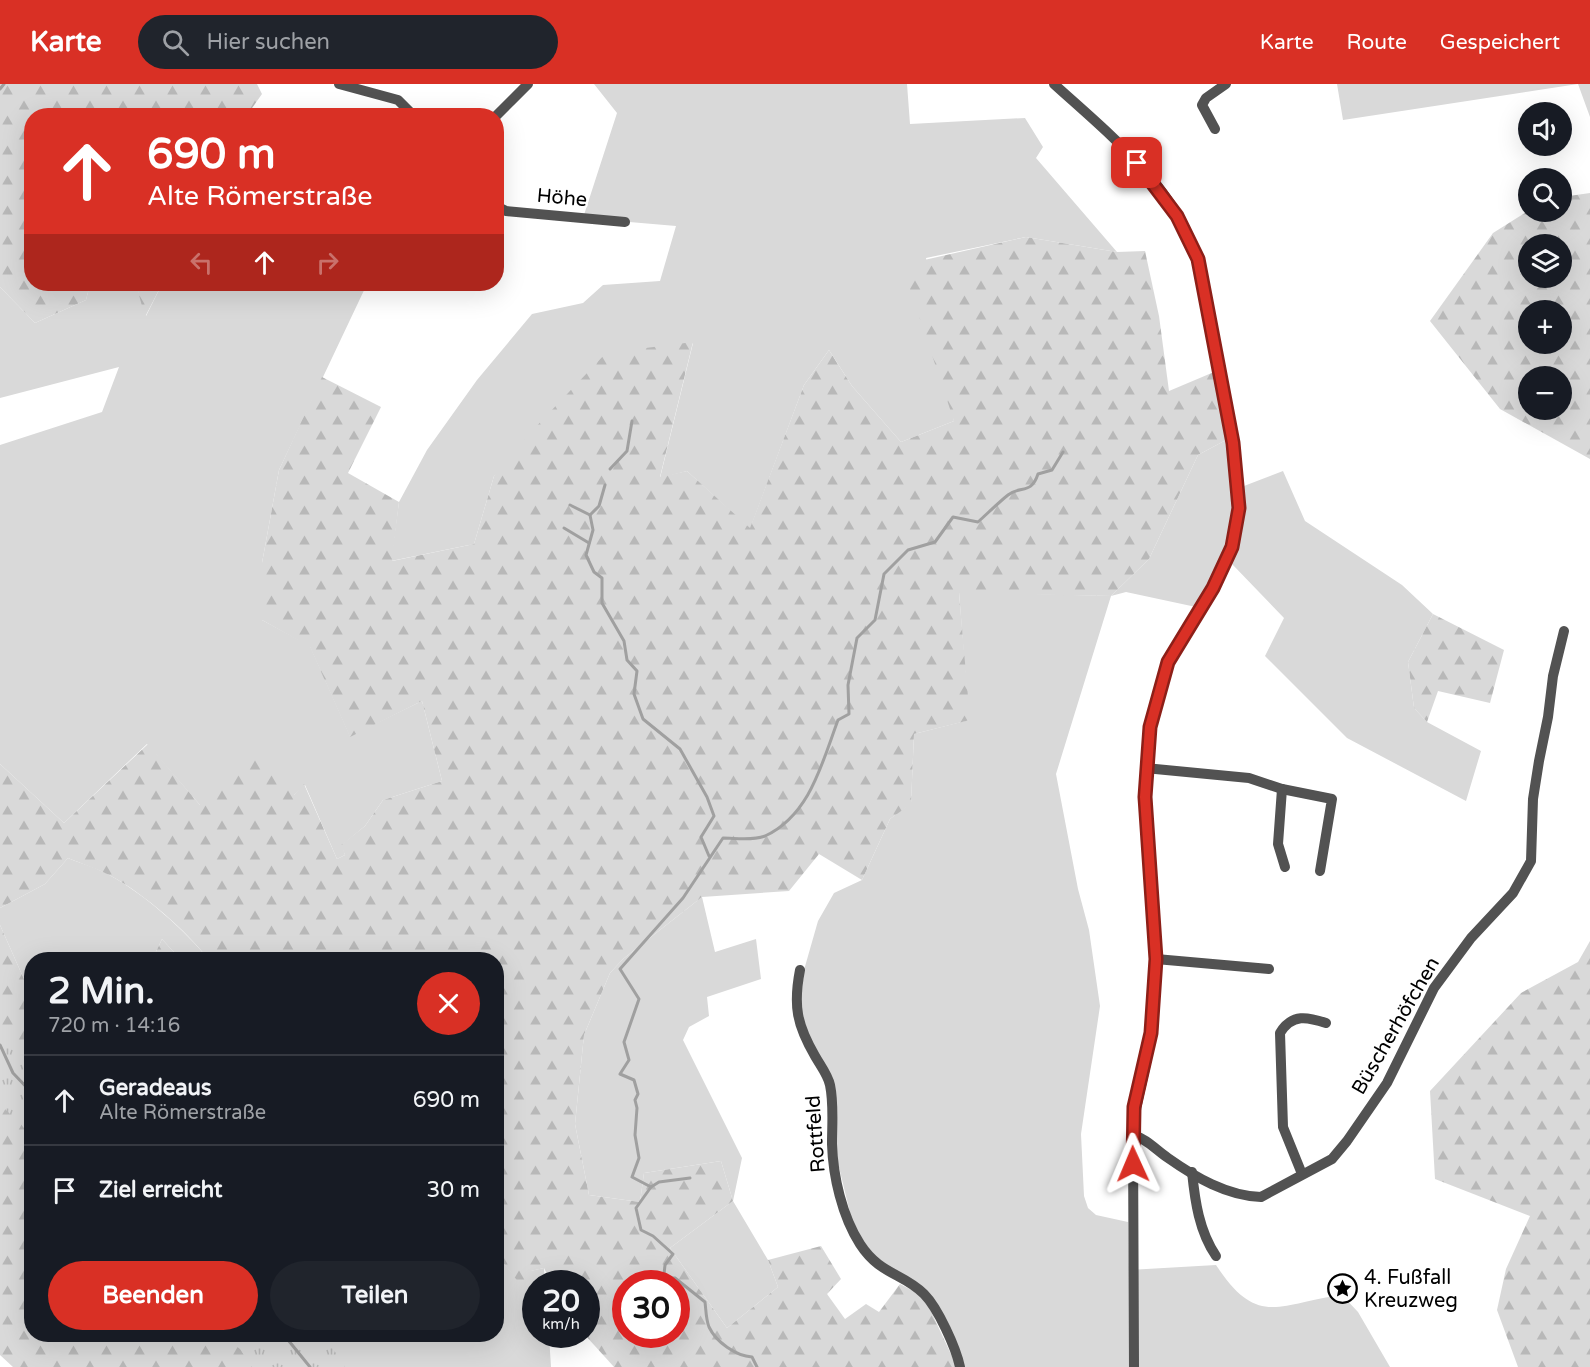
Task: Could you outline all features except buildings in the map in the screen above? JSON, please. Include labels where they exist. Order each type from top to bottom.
[{"type":"street","points":[[339,84],[398,100],[406,108]]},
{"type":"street","points":[[504,108],[528,84]]},
{"type":"street","points":[[1054,84],[1124,148],[1166,199],[1187,234],[1198,259],[1233,443],[1239,508],[1237,530],[1226,561],[1168,662],[1150,727],[1145,768],[1156,959],[1151,1033],[1134,1107],[1132,1136],[1134,1367]]},
{"type":"street","points":[[1215,129],[1202,105],[1206,98],[1226,84]]},
{"type":"street","name":"Höhe","points":[[504,210],[625,222]]},
{"type":"street","name":"Büscherhöfchen","points":[[1132,1136],[1143,1138],[1192,1172],[1223,1189],[1249,1197],[1261,1197],[1332,1159],[1387,1083],[1434,988],[1471,938],[1513,893],[1531,861],[1533,799],[1553,676],[1564,631]]},
{"type":"street","points":[[1145,768],[1249,778],[1282,789],[1332,799],[1320,871]]},
{"type":"street","points":[[1282,789],[1278,844],[1285,867]]},
{"type":"street","points":[[1156,959],[1269,969]]},
{"type":"street","name":"Rottfeld","points":[[800,970],[796,1013],[806,1041],[829,1081],[833,1102],[835,1174],[851,1226],[861,1245],[874,1261],[923,1293],[945,1330],[960,1367]]},
{"type":"street","points":[[1302,1174],[1283,1127],[1280,1033],[1295,1019],[1308,1018],[1326,1023]]},
{"type":"street","points":[[1192,1172],[1195,1198],[1206,1241],[1216,1256]]},
{"type":"green space","points":[[0,84],[257,84],[262,94],[252,108],[24,108],[24,291],[88,291],[86,300],[35,323],[0,287]]},
{"type":"green space","points":[[594,84],[907,84],[910,124],[1025,118],[1043,147],[1036,158],[1117,252],[1026,237],[926,258],[954,421],[901,442],[852,386],[829,350],[804,385],[750,529],[687,471],[660,478],[693,343],[494,476],[474,544],[391,561],[399,502],[427,450],[477,380],[532,314],[583,303],[603,285],[660,281],[676,226],[583,218],[617,113]]},
{"type":"green space","points":[[1337,84],[1578,84],[1343,120]]},
{"type":"green space","points":[[1578,84],[1590,84],[1590,117]]},
{"type":"green space","points":[[1590,193],[1590,459],[1520,420],[1572,420],[1572,366],[1518,366],[1518,419],[1500,409],[1430,321],[1493,233],[1518,217],[1518,222],[1572,222],[1572,196]]},
{"type":"green space","points":[[1026,237],[1117,252],[1145,251],[1159,316],[1169,391],[1214,372],[1226,440],[1198,455],[1149,559],[1111,596],[959,593],[970,720],[914,734],[911,804],[890,819],[862,880],[819,854],[789,891],[702,897],[623,959],[610,973],[584,1035],[575,1124],[589,1195],[640,1202],[644,1173],[721,1161],[733,1201],[670,1248],[686,1270],[612,1270],[612,1348],[690,1348],[690,1276],[727,1328],[778,1287],[768,1260],[821,1246],[841,1279],[827,1294],[845,1319],[866,1304],[879,1312],[900,1284],[921,1295],[957,1367],[614,1367],[597,1348],[600,1348],[600,1270],[545,1270],[544,1268],[522,1270],[522,1287],[504,1264],[504,952],[202,952],[177,925],[137,892],[106,873],[68,858],[45,884],[0,908],[0,764],[64,823],[148,744],[200,805],[249,750],[294,795],[304,784],[337,859],[345,855],[341,845],[365,826],[383,800],[442,781],[422,701],[350,737],[310,647],[262,620],[262,563],[279,470],[322,377],[381,407],[348,473],[399,502],[392,561],[474,544],[494,476],[531,432],[606,353],[693,342],[660,477],[687,471],[750,528],[804,385],[829,350],[852,386],[901,442],[954,421],[902,265]]},
{"type":"green space","points":[[0,287],[35,323],[86,300],[88,291],[138,291],[146,316],[158,291],[364,291],[279,470],[262,563],[262,620],[310,646],[350,736],[422,701],[442,781],[383,800],[365,826],[342,845],[345,855],[337,859],[305,785],[294,795],[200,805],[147,744],[64,823],[0,764],[0,445],[102,412],[119,367],[0,398]]},
{"type":"green space","points":[[138,291],[158,291],[145,317]]},
{"type":"green space","points":[[1226,440],[1235,484],[1233,522],[1230,537],[1218,566],[1196,607],[1126,592],[1111,596],[1149,559],[1198,455]]},
{"type":"green space","points":[[1283,471],[1305,521],[1402,585],[1433,614],[1408,662],[1414,708],[1427,722],[1481,751],[1466,801],[1347,738],[1265,656],[1284,618],[1232,564],[1242,531],[1244,486]]},
{"type":"green space","points":[[959,592],[1111,596],[1056,774],[1078,889],[1089,930],[1100,1006],[1081,1134],[1084,1196],[1088,1208],[1096,1215],[1128,1222],[1129,1270],[1216,1265],[1231,1285],[1245,1298],[1258,1305],[1271,1307],[1342,1295],[1358,1312],[1390,1367],[963,1367],[935,1304],[876,1259],[853,1225],[837,1159],[836,1100],[800,1013],[804,970],[818,921],[834,893],[862,880],[890,819],[911,803],[914,734],[969,720]]},
{"type":"green space","points":[[1433,614],[1504,650],[1490,703],[1438,691],[1427,722],[1414,708],[1408,662]]},
{"type":"green space","points":[[68,858],[95,868],[124,884],[150,903],[177,925],[202,952],[174,952],[162,939],[156,952],[24,952],[24,979],[0,925],[0,908],[45,884]]},
{"type":"green space","points":[[702,897],[715,952],[756,939],[761,979],[707,997],[709,1016],[689,1027],[683,1040],[742,1158],[733,1201],[721,1161],[644,1173],[640,1202],[589,1195],[575,1124],[584,1035],[610,973],[623,959]]},
{"type":"green space","points":[[0,925],[24,979],[24,1342],[234,1342],[261,1367],[13,1367],[0,1355]]},
{"type":"green space","points":[[162,939],[174,952],[156,952]]},
{"type":"green space","points":[[1590,941],[1590,1367],[1518,1367],[1497,1310],[1506,1269],[1530,1216],[1435,1179],[1430,1091],[1521,993],[1578,962]]},
{"type":"green space","points":[[0,1029],[24,1062],[24,1128],[0,1104]]},
{"type":"green space","points":[[733,1201],[768,1260],[778,1287],[727,1328],[690,1276],[690,1270],[686,1270],[670,1248]]},
{"type":"green space","points":[[504,1263],[522,1285],[522,1348],[550,1348],[551,1367],[261,1367],[328,1342],[504,1342]]},
{"type":"green space","points":[[230,1342],[329,1342],[345,1367],[252,1367],[240,1349]]},
{"type":"waterway","points":[[0,89],[4,84]]},
{"type":"waterway","points":[[610,469],[627,451],[632,421]]},
{"type":"waterway","points":[[757,1367],[752,1357],[733,1351],[716,1338],[708,1324],[705,1302],[675,1278],[667,1278],[664,1274],[665,1265],[673,1254],[653,1236],[641,1230],[636,1208],[651,1187],[632,1177],[639,1158],[635,1135],[637,1108],[635,1100],[638,1094],[634,1080],[620,1074],[629,1060],[624,1042],[639,999],[620,969],[683,898],[723,838],[750,839],[765,836],[780,827],[804,801],[820,770],[838,720],[849,714],[848,685],[857,638],[875,620],[884,574],[908,550],[935,542],[953,517],[978,522],[1008,495],[1032,485],[1038,474],[1052,470],[1063,452]]},
{"type":"waterway","points":[[605,485],[599,506],[590,515],[593,530],[586,555],[594,572],[602,578],[602,603],[624,641],[627,660],[637,671],[634,694],[643,719],[680,749],[707,797],[714,816],[701,837],[709,856]]},
{"type":"waterway","points":[[570,505],[590,515]]},
{"type":"waterway","points":[[564,528],[589,543]]},
{"type":"waterway","points":[[0,1045],[13,1073],[24,1085]]},
{"type":"waterway","points":[[651,1187],[659,1182],[690,1178]]},
{"type":"waterway","points":[[290,1342],[310,1367]]},
{"type":"place","name":"4. Fußfall Kreuzweg","points":[[1343,1289]]},
{"type":"route","points":[[1133,1164],[1134,1107],[1146,1066],[1151,1033],[1156,959],[1145,797],[1145,768],[1150,727],[1168,662],[1213,588],[1232,547],[1237,530],[1239,508],[1233,443],[1198,259],[1177,216],[1137,163]]}]
